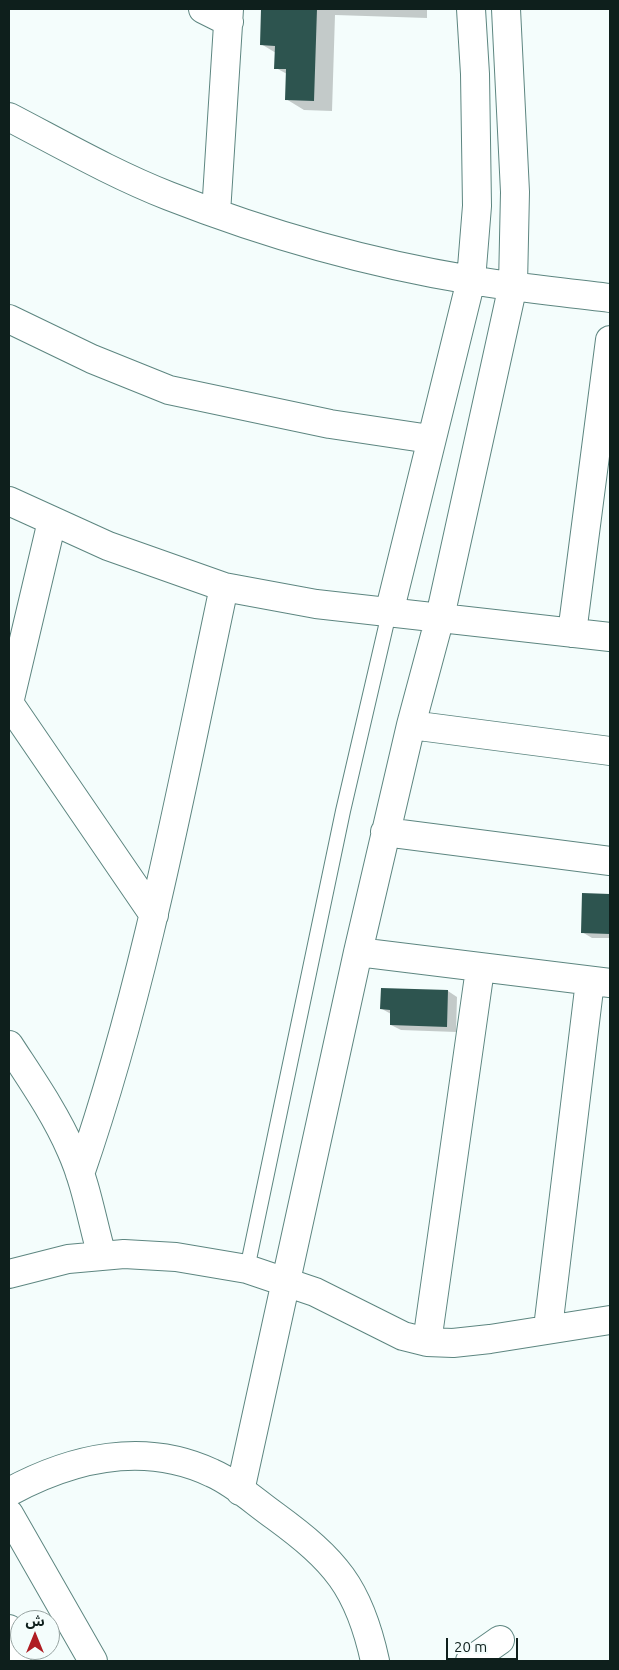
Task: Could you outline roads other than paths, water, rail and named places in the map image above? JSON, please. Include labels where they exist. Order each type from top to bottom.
[{"type":"street","points":[[203,9],[229,16],[216,213]]},
{"type":"street","points":[[389,613],[430,439],[471,280],[477,206],[475,74],[471,9]]},
{"type":"street","points":[[240,1491],[385,832],[440,617],[513,285],[515,192],[506,9]]},
{"type":"street","points":[[9,117],[125,176],[167,195],[259,228],[348,254],[471,280],[610,298]]},
{"type":"street","points":[[9,319],[126,375],[169,390],[321,423],[430,439]]},
{"type":"street","points":[[572,633],[610,340]]},
{"type":"street","points":[[9,501],[108,546],[224,587],[316,604],[610,637]]},
{"type":"street","points":[[52,521],[9,703],[154,915]]},
{"type":"street","points":[[80,1174],[120,1049],[154,915],[224,587]]},
{"type":"street","points":[[411,725],[610,751]]},
{"type":"street","points":[[385,832],[610,861]]},
{"type":"street","points":[[358,952],[480,969],[600,982],[548,1328]]},
{"type":"street","points":[[427,1342],[480,969]]},
{"type":"street","points":[[9,1045],[56,1120],[80,1174],[102,1256]]},
{"type":"street","points":[[9,1274],[68,1259],[124,1254],[176,1257],[247,1268],[286,1281],[360,1313],[403,1336],[427,1342],[453,1343],[490,1339],[548,1328],[610,1320]]},
{"type":"street","points":[[9,1492],[36,1477],[66,1466],[126,1456],[184,1462],[214,1473],[306,1538],[328,1560],[348,1585],[360,1608],[375,1661]]},
{"type":"street","points":[[9,1514],[94,1661]]},
{"type":"street","points":[[470,1661],[500,1640]]},
{"type":"lane","points":[[247,1268],[343,810],[389,613]]}]
